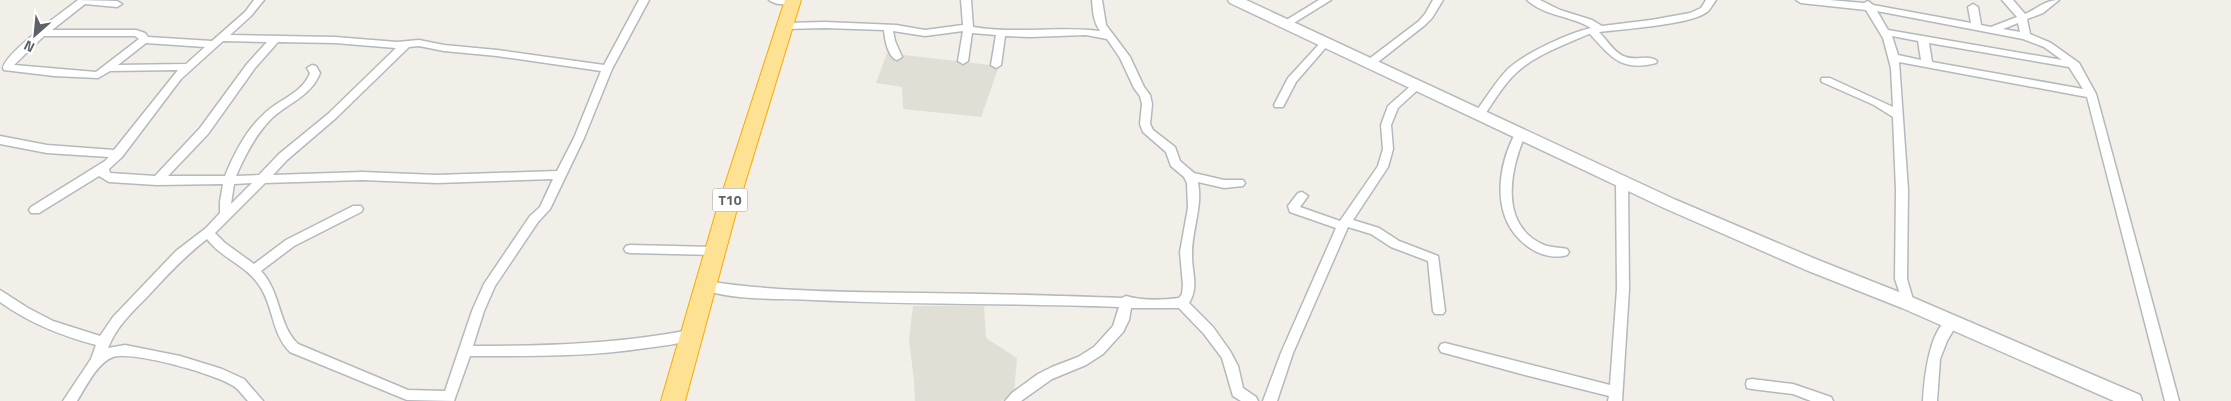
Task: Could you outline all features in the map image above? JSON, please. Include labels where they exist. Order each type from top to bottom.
[{"type":"highway","name":"T10","points":[[673,401],[690,335],[792,0]]},
{"type":"street","points":[[35,210],[104,168],[118,154],[177,77],[248,14],[259,0]]},
{"type":"street","points":[[209,231],[211,236],[221,246],[254,270],[270,292],[284,338],[294,348],[407,395],[448,399],[478,311],[490,284],[534,218],[544,209],[562,175],[607,69],[644,0]]},
{"type":"street","points":[[774,0],[792,0]]},
{"type":"street","points":[[962,61],[968,29],[966,0]]},
{"type":"street","points":[[705,286],[745,292],[846,297],[1182,303],[1187,298],[1189,291],[1189,269],[1186,253],[1194,185],[1190,176],[1175,163],[1173,152],[1168,146],[1148,132],[1145,124],[1147,104],[1145,95],[1140,89],[1125,57],[1099,20],[1097,0]]},
{"type":"street","points":[[1235,0],[1622,181],[1812,265],[1908,303],[2133,401]]},
{"type":"street","points":[[1286,24],[1326,0]]},
{"type":"street","points":[[1369,64],[1422,23],[1429,16],[1438,0]]},
{"type":"street","points":[[1532,0],[1557,12],[1589,22],[1620,60],[1628,62],[1652,61]]},
{"type":"street","points":[[1479,115],[1504,80],[1518,66],[1564,40],[1597,30],[1693,15],[1704,10],[1711,0]]},
{"type":"street","points":[[1801,0],[1868,3],[1977,28],[2025,36],[2049,45],[2075,65],[2090,94],[2172,401]]},
{"type":"street","points":[[2007,0],[2022,16],[2025,36]]},
{"type":"street","points":[[1990,30],[2022,16],[2040,11],[2054,0]]},
{"type":"street","points":[[117,4],[83,1],[42,33],[9,63],[8,68],[97,75],[110,68],[145,40],[216,41],[275,39],[406,45],[421,43],[444,48],[607,69]]},
{"type":"street","points":[[1868,3],[1884,32],[1894,58],[1902,211],[1901,280],[1908,303]]},
{"type":"street","points":[[1973,7],[1977,28]]},
{"type":"street","points":[[785,26],[825,25],[888,28],[925,33],[968,29],[1001,33],[1086,32],[1103,34],[1110,37]]},
{"type":"street","points":[[888,28],[890,41],[897,57]]},
{"type":"street","points":[[1884,32],[2075,65]]},
{"type":"street","points":[[42,33],[136,33],[142,35],[145,40]]},
{"type":"street","points":[[996,65],[1001,33]]},
{"type":"street","points":[[157,181],[204,132],[251,66],[275,39]]},
{"type":"street","points":[[1923,39],[1927,64]]},
{"type":"street","points":[[1279,105],[1292,80],[1325,43]]},
{"type":"street","points":[[70,401],[97,361],[103,342],[110,329],[132,303],[180,254],[209,231],[262,180],[283,157],[332,116],[406,45]]},
{"type":"street","points":[[1894,58],[2090,94]]},
{"type":"street","points":[[110,68],[188,67]]},
{"type":"street","points":[[226,214],[224,201],[229,181],[250,138],[267,118],[310,82],[315,73],[312,68]]},
{"type":"street","points":[[1826,80],[1878,103],[1898,116]]},
{"type":"street","points":[[1270,401],[1328,253],[1344,224],[1383,167],[1388,149],[1386,125],[1393,106],[1418,86]]},
{"type":"street","points":[[1520,134],[1506,174],[1506,200],[1512,222],[1519,234],[1536,248],[1551,252],[1563,252]]},
{"type":"street","points":[[0,140],[47,149],[118,154]]},
{"type":"street","points":[[104,168],[104,175],[109,178],[157,181],[229,181],[362,176],[437,179],[562,175]]},
{"type":"street","points":[[1190,176],[1224,184],[1239,183]]},
{"type":"street","points":[[1445,348],[1616,396],[1623,289],[1622,181]]},
{"type":"street","points":[[1302,196],[1294,206],[1294,209],[1344,224],[1376,231],[1391,242],[1434,259],[1439,311]]},
{"type":"street","points":[[254,270],[290,243],[357,209]]},
{"type":"street","points":[[630,249],[715,251]]},
{"type":"street","points":[[0,295],[37,320],[60,330],[103,342]]},
{"type":"street","points":[[1012,401],[1039,379],[1081,361],[1102,346],[1114,335],[1123,322],[1126,314],[1126,302]]},
{"type":"street","points":[[1182,303],[1197,318],[1227,356],[1232,367],[1238,392],[1251,401]]},
{"type":"street","points":[[1930,401],[1933,355],[1937,344],[1952,322]]},
{"type":"street","points":[[465,351],[595,349],[633,346],[690,335]]},
{"type":"street","points":[[97,361],[110,353],[125,350],[180,361],[229,378],[249,392],[256,401]]},
{"type":"street","points":[[1752,384],[1792,389],[1826,401]]},
{"type":"shaded area","points":[[887,53],[999,66],[981,117],[903,109],[902,87],[876,83]]},
{"type":"shaded area","points":[[913,306],[984,306],[986,338],[1017,358],[1014,393],[1001,401],[915,401],[909,340]]}]
